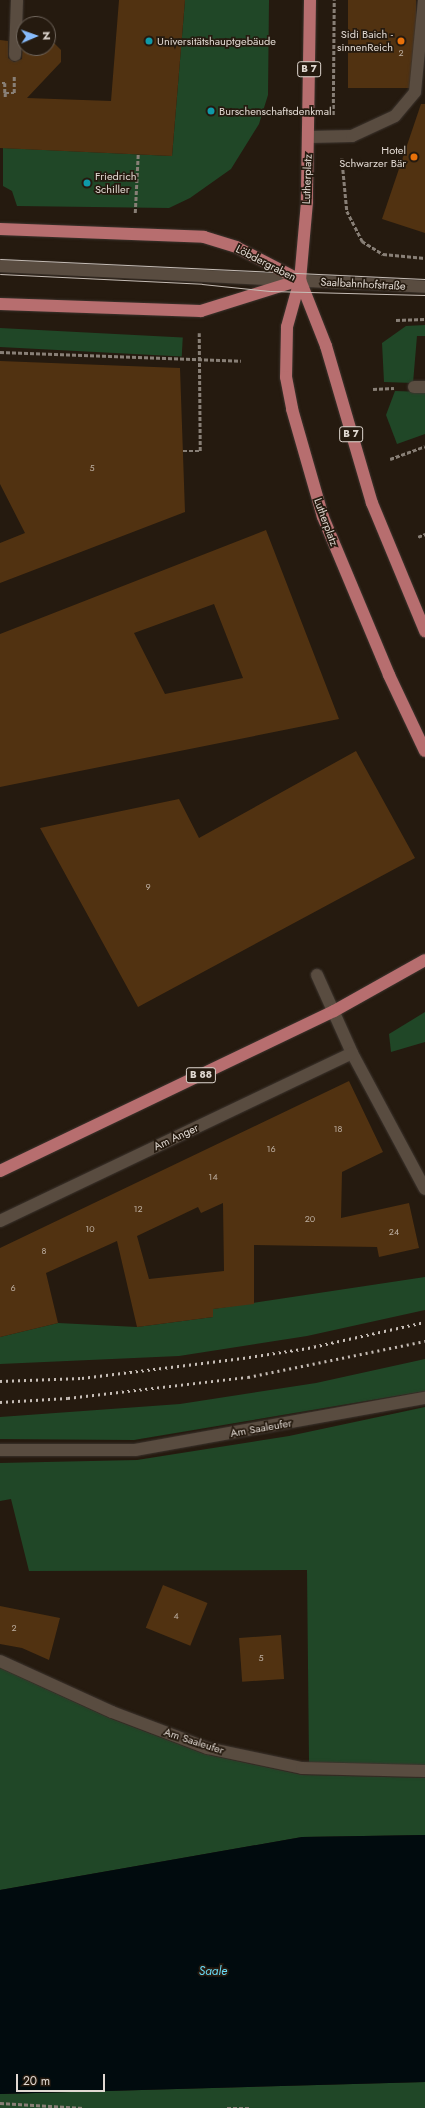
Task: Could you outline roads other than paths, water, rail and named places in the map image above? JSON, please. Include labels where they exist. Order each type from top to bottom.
[{"type":"main road","name":"B 7","points":[[309,137],[310,0]]},
{"type":"main road","name":"Lutherplatz","points":[[309,137],[300,280],[291,309],[285,352],[293,416],[306,466],[342,567],[425,751]]},
{"type":"main road","name":"Löbdergraben","points":[[0,229],[204,237],[236,247],[300,280]]},
{"type":"main road","name":"Lutherplatz","points":[[300,280],[326,346],[372,503],[425,630]]},
{"type":"main road","name":"Löbdergraben","points":[[0,304],[201,311],[300,280]]},
{"type":"main road","name":"B 88","points":[[0,1171],[334,1011],[425,960]]},
{"type":"street","points":[[15,55],[17,0]]},
{"type":"street","points":[[309,137],[333,138],[368,131],[395,116],[415,92],[424,0]]},
{"type":"street","name":"Saalbahnhofstraße","points":[[0,266],[425,287]]},
{"type":"street","points":[[317,975],[352,1053],[425,1189]]},
{"type":"street","name":"Am Anger","points":[[0,1221],[352,1053]]},
{"type":"street","name":"Am Saaleufer","points":[[0,1450],[135,1450],[425,1398]]},
{"type":"street","name":"Am Saaleufer","points":[[0,1660],[112,1712],[207,1748],[302,1768],[425,1771]]},
{"type":"water","name":"Saale","points":[[425,1835],[425,2082],[0,2094],[0,1890],[302,1837]]},
{"type":"tram line","points":[[0,259],[425,279]]},
{"type":"tram line","points":[[0,274],[202,284],[270,291],[425,295]]},
{"type":"railway","points":[[0,1381],[82,1378],[243,1358],[308,1348],[425,1322]]},
{"type":"railway","points":[[0,1402],[68,1398],[248,1377],[425,1341]]},
{"type":"place","name":"Universitätshauptgebäude","points":[[149,41]]},
{"type":"place","name":"Sidi Baich - sinnenReich","points":[[401,41]]},
{"type":"place","name":"Burschenschaftsdenkmal","points":[[211,111]]},
{"type":"place","name":"Hotel Schwarzer Bär","points":[[414,157]]},
{"type":"place","name":"Friedrich Schiller","points":[[87,183]]}]
